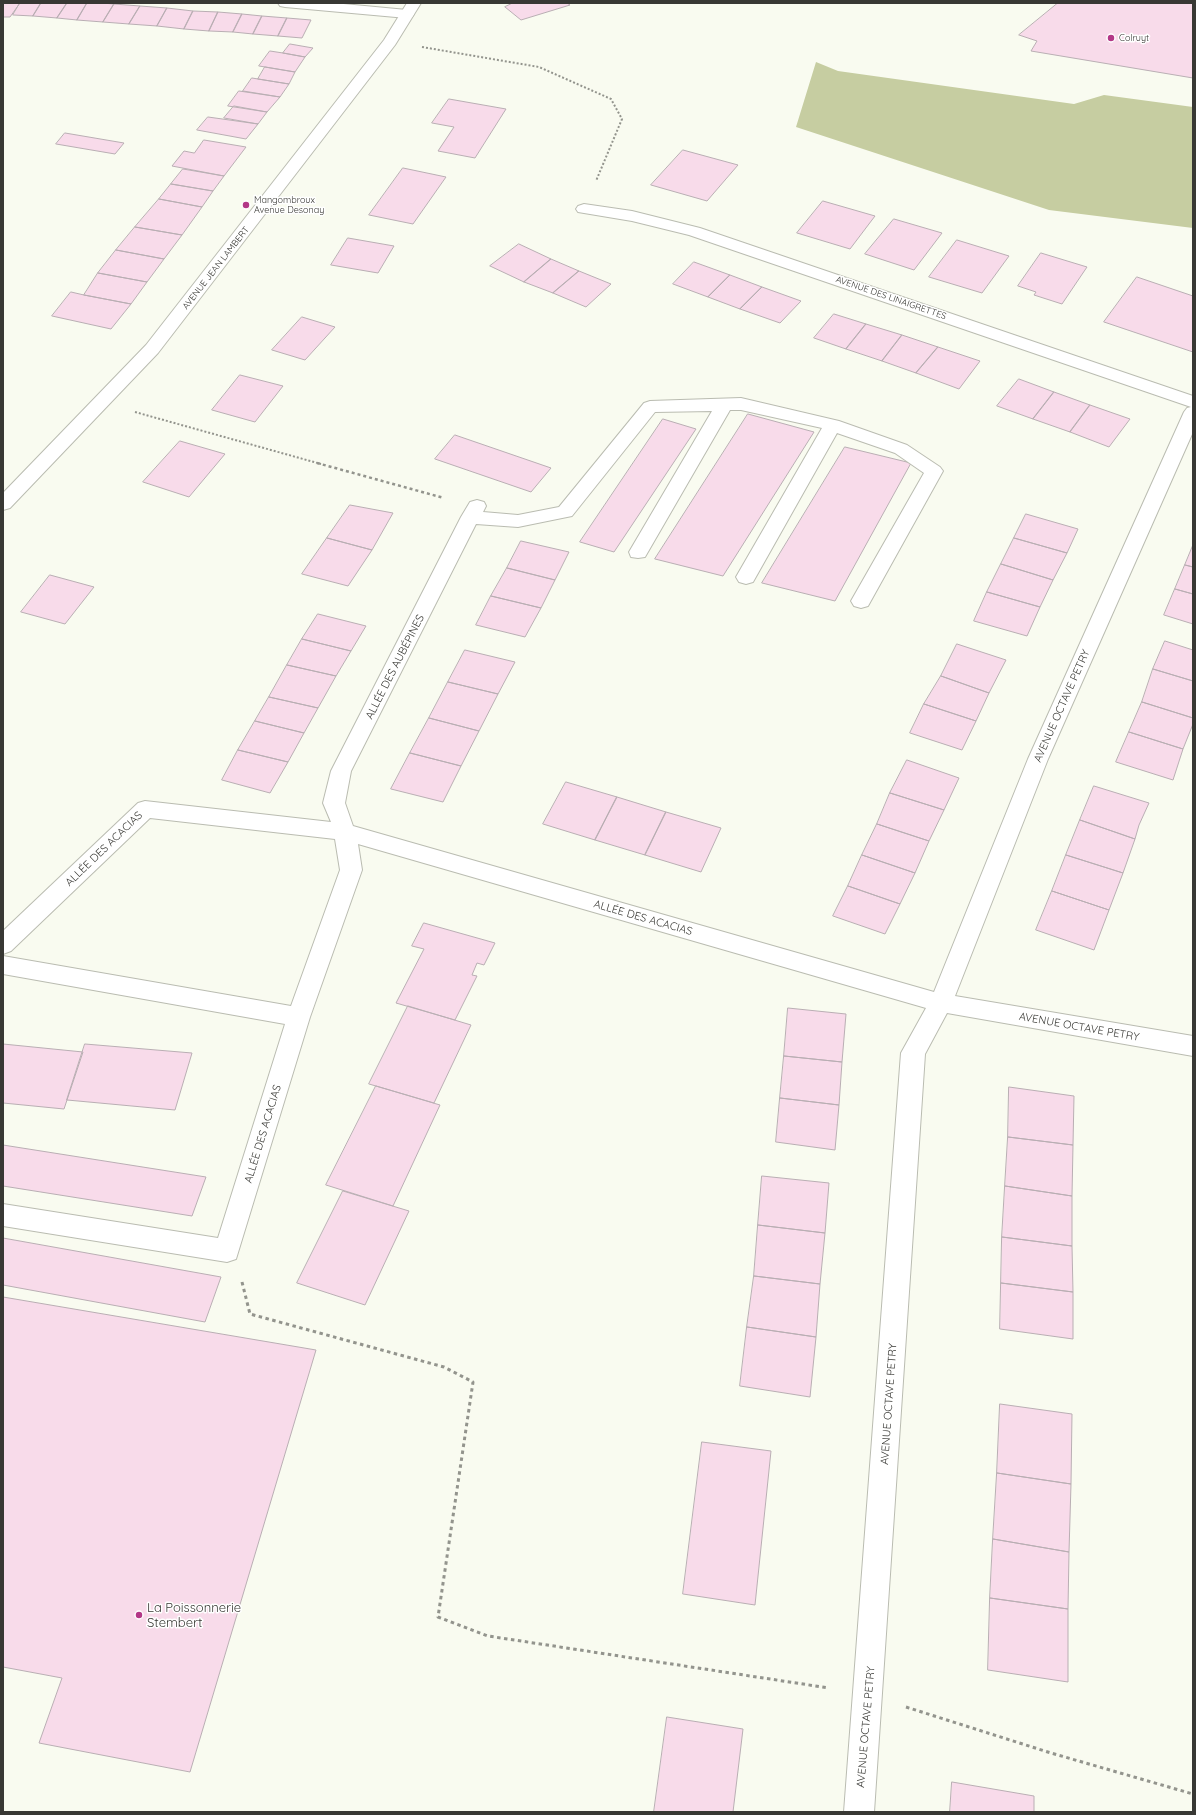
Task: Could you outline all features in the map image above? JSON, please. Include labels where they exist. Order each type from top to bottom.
[{"type":"street","points":[[285,3],[412,7]]},
{"type":"street","name":"AVENUE JEAN LAMBERT","points":[[3,504],[100,401],[152,349],[390,42],[412,7]]},
{"type":"street","name":"AVENUE DES LINAIGRETTES","points":[[584,209],[632,216],[694,231],[1193,402]]},
{"type":"street","points":[[638,552],[725,404]]},
{"type":"street","points":[[474,512],[518,521],[565,512],[650,407],[741,404],[833,425],[901,449],[934,471],[861,601]]},
{"type":"street","name":"AVENUE OCTAVE PETRY","points":[[859,1812],[869,1694],[913,1053],[941,1003],[1038,759],[1193,412]]},
{"type":"street","points":[[746,577],[833,425]]},
{"type":"street","name":"ALLÉE DES AUBÉPINES","points":[[345,832],[334,803],[341,771],[474,512]]},
{"type":"street","name":"ALLÉE DES ACACIAS","points":[[3,946],[145,809],[345,832],[941,1003]]},
{"type":"street","name":"ALLÉE DES ACACIAS","points":[[227,1251],[299,1017],[351,870],[345,832]]},
{"type":"street","points":[[3,965],[299,1017]]},
{"type":"street","name":"AVENUE OCTAVE PETRY","points":[[941,1003],[1193,1046]]},
{"type":"street","points":[[3,1215],[227,1251]]},
{"type":"path","points":[[390,42],[539,67],[611,99],[622,119],[584,209]]},
{"type":"path","points":[[100,401],[474,512]]},
{"type":"path","points":[[227,1251],[242,1281],[250,1314],[444,1367],[473,1382],[438,1617],[488,1636],[869,1694],[1051,1753],[1193,1794]]},
{"type":"green space","points":[[816,62],[838,71],[1074,104],[1104,95],[1193,107],[1193,228],[1049,210],[796,127]]},
{"type":"building","points":[[3,3],[20,3],[10,17],[3,17]]},
{"type":"building","points":[[20,3],[41,3],[33,16],[13,15]]},
{"type":"building","points":[[41,3],[67,3],[57,18],[33,16]]},
{"type":"building","points":[[67,3],[87,3],[77,20],[57,18]]},
{"type":"building","points":[[87,3],[114,4],[103,22],[77,20]]},
{"type":"building","points":[[513,3],[567,3],[570,5],[521,20],[505,7]]},
{"type":"building","name":"Colruyt","points":[[1058,3],[1193,3],[1193,78],[1031,51],[1037,41],[1019,35]]},
{"type":"building","points":[[114,4],[140,6],[129,24],[103,22]]},
{"type":"building","points":[[140,6],[167,8],[157,26],[129,24]]},
{"type":"building","points":[[167,8],[193,11],[184,29],[157,26]]},
{"type":"building","points":[[193,11],[218,12],[209,31],[184,29]]},
{"type":"building","points":[[218,12],[242,14],[233,32],[209,31]]},
{"type":"building","points":[[242,14],[262,16],[253,34],[233,32]]},
{"type":"building","points":[[262,16],[287,18],[278,36],[253,34]]},
{"type":"building","points":[[287,18],[311,20],[302,38],[278,36]]},
{"type":"building","points":[[290,44],[313,48],[305,57],[283,53]]},
{"type":"building","points":[[270,51],[305,57],[295,72],[259,66]]},
{"type":"building","points":[[265,67],[295,72],[289,84],[258,79]]},
{"type":"building","points":[[252,78],[289,84],[280,97],[243,91]]},
{"type":"building","points":[[239,91],[280,97],[267,112],[228,106]]},
{"type":"building","points":[[449,99],[506,109],[475,158],[438,151],[454,127],[432,123]]},
{"type":"building","points":[[234,106],[267,112],[258,124],[224,118]]},
{"type":"building","points":[[208,117],[258,124],[246,139],[197,130]]},
{"type":"building","points":[[65,133],[124,143],[115,154],[56,144]]},
{"type":"building","points":[[204,140],[246,147],[224,176],[172,166],[184,151],[194,153]]},
{"type":"building","points":[[683,150],[738,165],[707,201],[651,185]]},
{"type":"building","points":[[403,168],[446,177],[413,224],[369,215]]},
{"type":"building","points":[[183,169],[224,176],[213,191],[171,184]]},
{"type":"building","points":[[171,184],[213,191],[202,207],[159,199]]},
{"type":"building","points":[[159,199],[202,207],[182,235],[135,227]]},
{"type":"building","points":[[823,201],[875,216],[850,249],[797,233]]},
{"type":"building","points":[[894,219],[942,233],[914,270],[865,254]]},
{"type":"building","points":[[135,227],[182,235],[164,259],[116,250]]},
{"type":"building","points":[[348,238],[394,246],[378,273],[331,265]]},
{"type":"building","points":[[957,240],[1009,256],[982,293],[929,277]]},
{"type":"building","points":[[519,244],[551,259],[524,282],[490,266]]},
{"type":"building","points":[[116,250],[164,259],[147,282],[98,273]]},
{"type":"building","points":[[1041,253],[1087,267],[1062,304],[1034,295],[1036,292],[1018,286]]},
{"type":"building","points":[[551,259],[579,271],[553,293],[524,282]]},
{"type":"building","points":[[694,262],[730,275],[708,297],[673,284]]},
{"type":"building","points":[[579,271],[611,284],[586,307],[553,293]]},
{"type":"building","points":[[98,273],[147,282],[131,304],[84,295]]},
{"type":"building","points":[[730,275],[762,287],[740,309],[708,297]]},
{"type":"building","points":[[1137,277],[1193,296],[1193,352],[1104,322]]},
{"type":"building","points":[[762,287],[801,301],[780,323],[740,309]]},
{"type":"building","points":[[71,292],[131,304],[111,329],[52,316]]},
{"type":"building","points":[[834,314],[866,324],[846,349],[814,338]]},
{"type":"building","points":[[302,317],[335,327],[305,360],[272,350]]},
{"type":"building","points":[[866,324],[902,335],[882,361],[846,349]]},
{"type":"building","points":[[902,335],[938,347],[916,373],[882,361]]},
{"type":"building","points":[[938,347],[980,361],[959,389],[916,373]]},
{"type":"building","points":[[240,375],[283,386],[255,422],[212,410]]},
{"type":"building","points":[[1019,379],[1054,392],[1033,419],[997,406]]},
{"type":"building","points":[[1054,392],[1090,405],[1070,432],[1033,419]]},
{"type":"building","points":[[1090,405],[1130,419],[1109,447],[1070,432]]},
{"type":"building","points":[[748,414],[814,432],[723,576],[655,559]]},
{"type":"building","points":[[663,419],[696,429],[614,552],[580,542]]},
{"type":"building","points":[[455,435],[551,468],[531,492],[435,459]]},
{"type":"building","points":[[180,441],[225,454],[189,497],[143,482]]},
{"type":"building","points":[[845,447],[911,463],[835,601],[762,583]]},
{"type":"building","points":[[350,505],[393,513],[372,550],[327,538]]},
{"type":"building","points":[[1026,514],[1078,529],[1067,553],[1014,538]]},
{"type":"building","points":[[327,538],[372,550],[348,586],[302,574]]},
{"type":"building","points":[[1014,538],[1067,553],[1053,580],[1001,564]]},
{"type":"building","points":[[521,541],[569,552],[555,580],[507,568]]},
{"type":"building","points":[[1193,545],[1193,567],[1185,565]]},
{"type":"building","points":[[1001,564],[1053,580],[1040,607],[987,592]]},
{"type":"building","points":[[1185,565],[1193,567],[1193,594],[1175,589]]},
{"type":"building","points":[[507,568],[555,580],[541,608],[491,596]]},
{"type":"building","points":[[50,575],[94,587],[65,624],[21,612]]},
{"type":"building","points":[[1175,589],[1193,594],[1193,624],[1164,615]]},
{"type":"building","points":[[987,592],[1040,607],[1027,636],[974,621]]},
{"type":"building","points":[[491,596],[541,608],[525,637],[476,625]]},
{"type":"building","points":[[318,614],[366,626],[351,651],[302,639]]},
{"type":"building","points":[[302,639],[351,651],[336,676],[287,665]]},
{"type":"building","points":[[1165,641],[1193,650],[1193,681],[1153,669]]},
{"type":"building","points":[[957,644],[1006,660],[989,693],[941,676]]},
{"type":"building","points":[[465,650],[515,662],[498,694],[448,682]]},
{"type":"building","points":[[287,665],[336,676],[318,708],[269,697]]},
{"type":"building","points":[[1153,669],[1193,681],[1193,718],[1142,702]]},
{"type":"building","points":[[941,676],[989,693],[976,721],[924,704]]},
{"type":"building","points":[[448,682],[498,694],[479,731],[429,718]]},
{"type":"building","points":[[269,697],[318,708],[304,733],[255,721]]},
{"type":"building","points":[[1142,702],[1193,718],[1193,724],[1183,749],[1129,732]]},
{"type":"building","points":[[924,704],[976,721],[962,750],[910,733]]},
{"type":"building","points":[[429,718],[479,731],[461,766],[410,753]]},
{"type":"building","points":[[255,721],[304,733],[288,762],[238,750]]},
{"type":"building","points":[[1129,732],[1183,749],[1173,780],[1116,762]]},
{"type":"building","points":[[238,750],[288,762],[270,793],[222,780]]},
{"type":"building","points":[[410,753],[461,766],[443,802],[391,789]]},
{"type":"building","points":[[907,760],[959,778],[944,810],[890,793]]},
{"type":"building","points":[[566,782],[617,797],[595,840],[543,824]]},
{"type":"building","points":[[1094,786],[1149,803],[1139,825],[1135,839],[1080,820]]},
{"type":"building","points":[[890,793],[944,810],[929,841],[877,824]]},
{"type":"building","points":[[617,797],[666,812],[645,855],[595,840]]},
{"type":"building","points":[[666,812],[721,828],[701,872],[645,855]]},
{"type":"building","points":[[1080,820],[1135,839],[1123,873],[1066,855]]},
{"type":"building","points":[[877,824],[929,841],[915,873],[862,855]]},
{"type":"building","points":[[862,855],[915,873],[900,904],[848,886]]},
{"type":"building","points":[[1066,855],[1123,873],[1109,910],[1052,891]]},
{"type":"building","points":[[848,886],[900,904],[885,934],[833,916]]},
{"type":"building","points":[[1052,891],[1109,910],[1094,950],[1036,930]]},
{"type":"building","points":[[424,923],[495,943],[484,965],[477,963],[472,975],[477,976],[455,1020],[396,1003],[424,949],[412,946]]},
{"type":"building","points":[[408,1006],[471,1025],[434,1103],[369,1084]]},
{"type":"building","points":[[788,1008],[846,1014],[842,1062],[784,1056]]},
{"type":"building","points":[[3,1044],[83,1052],[64,1109],[3,1103]]},
{"type":"building","points":[[85,1044],[192,1053],[175,1110],[67,1100]]},
{"type":"building","points":[[784,1056],[842,1062],[839,1105],[780,1098]]},
{"type":"building","points":[[376,1086],[440,1105],[393,1206],[326,1185]]},
{"type":"building","points":[[1009,1087],[1074,1096],[1073,1145],[1008,1137]]},
{"type":"building","points":[[780,1098],[839,1105],[835,1150],[776,1142]]},
{"type":"building","points":[[1008,1137],[1073,1145],[1072,1196],[1005,1186]]},
{"type":"building","points":[[3,1145],[206,1177],[192,1216],[3,1186]]},
{"type":"building","points":[[762,1176],[829,1183],[825,1233],[758,1225]]},
{"type":"building","points":[[1005,1186],[1072,1196],[1072,1246],[1002,1237]]},
{"type":"building","points":[[343,1191],[409,1211],[365,1305],[297,1283]]},
{"type":"building","points":[[758,1225],[825,1233],[820,1284],[754,1276]]},
{"type":"building","points":[[1002,1237],[1072,1246],[1073,1292],[1001,1283]]},
{"type":"building","points":[[3,1238],[221,1277],[205,1322],[3,1285]]},
{"type":"building","points":[[754,1276],[820,1284],[816,1337],[747,1327]]},
{"type":"building","points":[[1001,1283],[1073,1292],[1073,1339],[1000,1329]]},
{"type":"building","points":[[3,1297],[316,1350],[190,1772],[39,1743],[62,1678],[3,1667]]},
{"type":"building","points":[[747,1327],[816,1337],[810,1397],[740,1386]]},
{"type":"building","points":[[1000,1404],[1072,1414],[1071,1484],[997,1473]]},
{"type":"building","points":[[702,1442],[771,1451],[755,1605],[683,1594]]},
{"type":"building","points":[[997,1473],[1071,1484],[1069,1552],[993,1539]]},
{"type":"building","points":[[993,1539],[1069,1552],[1068,1609],[990,1598]]},
{"type":"building","points":[[990,1598],[1068,1609],[1068,1682],[988,1670]]},
{"type":"building","points":[[667,1717],[743,1729],[733,1812],[654,1812]]},
{"type":"building","points":[[952,1782],[1034,1796],[1034,1812],[950,1812]]},
{"type":"place","name":"Colruyt","points":[[1111,38]]},
{"type":"place","name":"Mangombroux Avenue Desonay","points":[[246,205]]},
{"type":"place","name":"La Poissonnerie Stembert","points":[[139,1615]]}]
